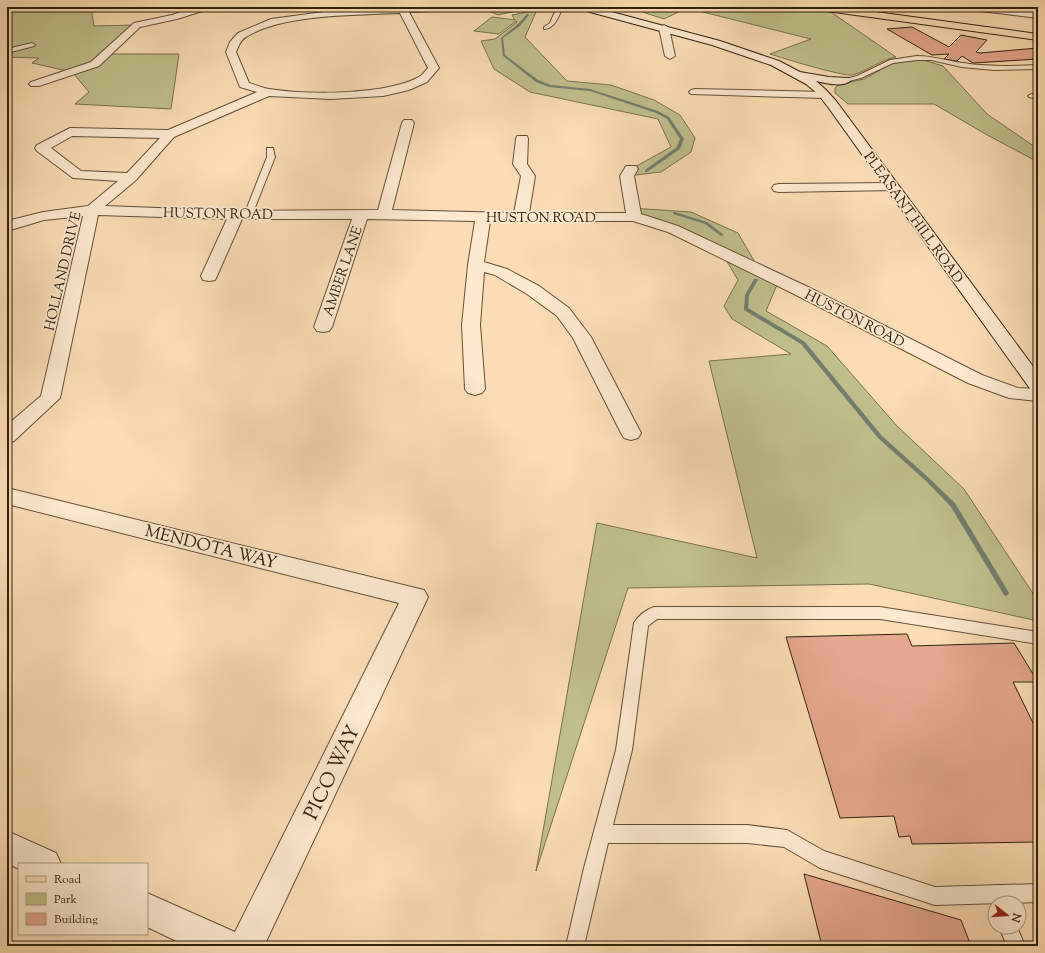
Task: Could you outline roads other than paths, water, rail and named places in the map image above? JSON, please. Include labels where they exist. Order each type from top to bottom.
[{"type":"main road","points":[[819,7],[1038,37]]},
{"type":"main road","points":[[962,13],[1038,23]]},
{"type":"street","points":[[191,7],[216,7]]},
{"type":"street","points":[[404,9],[434,68],[431,74],[422,81],[384,92],[318,96],[268,92],[244,85],[231,52],[235,42],[242,35],[274,22],[331,14],[404,9],[458,7]]},
{"type":"street","name":"PLEASANT HILL ROAD","points":[[582,7],[716,43],[775,63]]},
{"type":"street","name":"PLEASANT HILL ROAD","points":[[614,7],[646,18],[716,38],[765,56],[798,75],[823,94],[1038,386]]},
{"type":"street","points":[[972,7],[1038,16]]},
{"type":"street","points":[[35,84],[95,64],[137,25],[206,8]]},
{"type":"street","points":[[664,28],[670,56]]},
{"type":"street","points":[[798,75],[828,80],[845,80]]},
{"type":"street","points":[[695,92],[823,94],[833,83],[845,80]]},
{"type":"street","name":"HOLLAND DRIVE","points":[[7,436],[50,398],[92,210],[131,177],[170,134],[268,92]]},
{"type":"street","points":[[384,214],[408,123]]},
{"type":"street","points":[[131,177],[78,175],[42,148],[70,132],[170,134]]},
{"type":"street","points":[[521,218],[528,176],[520,164],[522,139]]},
{"type":"street","points":[[631,169],[627,176],[634,217]]},
{"type":"street","points":[[779,188],[892,187]]},
{"type":"street","name":"HUSTON ROAD","points":[[7,226],[43,216],[92,210],[242,215],[384,214],[521,218],[634,217],[673,229],[807,294],[975,379],[1016,394],[1038,395]]},
{"type":"street","points":[[209,276],[242,215]]},
{"type":"street","name":"AMBER LANE","points":[[323,327],[361,215]]},
{"type":"street","points":[[475,389],[471,325],[476,265],[483,217]]},
{"type":"street","points":[[476,265],[501,272],[533,290],[563,312],[582,337],[631,433]]},
{"type":"street","name":"MENDOTA WAY","points":[[7,496],[415,597]]},
{"type":"street","name":"PICO WAY","points":[[246,946],[415,597]]},
{"type":"street","points":[[7,847],[43,863]]},
{"type":"street","points":[[148,910],[226,946]]},
{"type":"lane","points":[[546,28],[552,24],[560,7]]},
{"type":"lane","points":[[1034,7],[1038,10]]},
{"type":"lane","points":[[7,51],[32,45]]},
{"type":"lane","points":[[845,80],[859,77],[892,61],[900,59],[931,58],[994,68],[1038,67]]},
{"type":"lane","points":[[242,215],[271,157],[270,150]]},
{"type":"lane","points":[[575,946],[624,750],[641,623],[654,613],[880,613],[1038,638]]},
{"type":"lane","points":[[602,834],[747,834],[787,839],[820,859],[935,896],[987,899]]},
{"type":"lane","points":[[1027,895],[1038,894]]},
{"type":"lane","points":[[1011,935],[1016,946]]},
{"type":"waterway","points":[[528,15],[519,25],[502,38],[504,55],[537,81],[550,86],[590,90],[657,112],[668,118],[682,139],[679,148],[646,171]]},
{"type":"waterway","points":[[674,213],[706,223],[722,235]]},
{"type":"waterway","points":[[756,280],[747,295],[746,309],[803,343],[880,437],[928,480],[953,505],[1006,593]]}]
